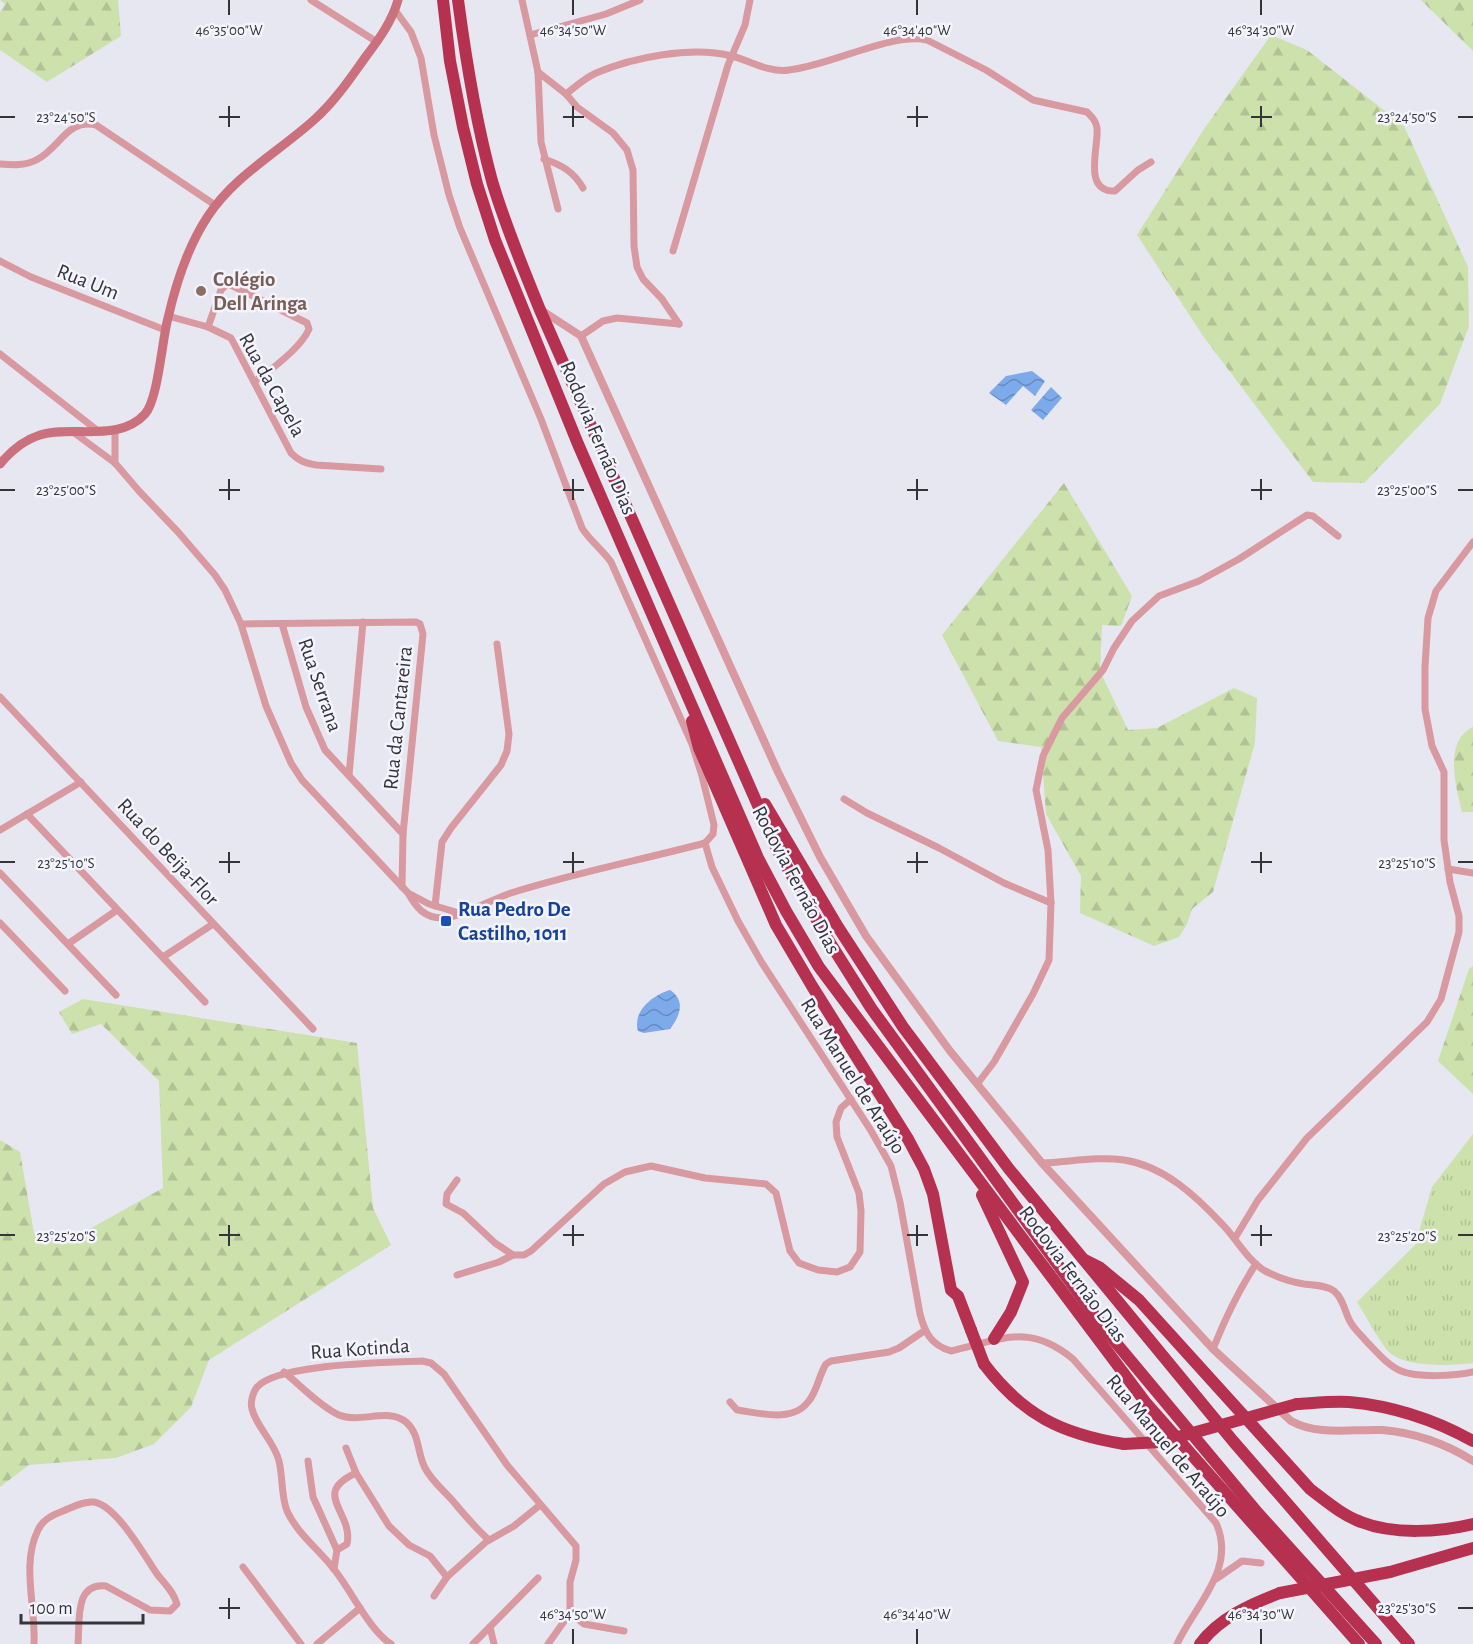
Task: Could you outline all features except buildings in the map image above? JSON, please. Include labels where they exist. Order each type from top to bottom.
[{"type":"highway","name":"Rodovia Fernão Dias","points":[[443,0],[450,61],[463,127],[477,184],[495,240],[578,444],[758,858],[795,927],[819,967],[1146,1403],[1359,1644]]},
{"type":"highway","name":"Rodovia Fernão Dias","points":[[458,0],[466,58],[492,181],[510,235],[540,310],[778,851],[870,1008],[1106,1330],[1257,1512],[1376,1644]]},
{"type":"highway","points":[[679,676],[699,748],[776,925],[908,1139],[924,1169],[933,1194],[951,1290],[958,1296],[984,1364],[1003,1388],[1023,1406],[1044,1418],[1093,1439],[1124,1444],[1160,1442],[1297,1404],[1348,1402],[1398,1410],[1448,1427],[1473,1441]]},
{"type":"highway","points":[[735,754],[838,927],[903,1026],[1009,1169],[1233,1441],[1409,1644]]},
{"type":"highway","points":[[747,858],[795,927]]},
{"type":"highway","points":[[968,1166],[1023,1282],[1011,1312],[994,1339]]},
{"type":"highway","points":[[1078,1255],[1099,1267],[1139,1300],[1310,1489],[1342,1512],[1363,1523],[1410,1532],[1473,1524]]},
{"type":"highway","points":[[1200,1644],[1234,1614],[1258,1601],[1280,1593],[1390,1572],[1473,1548]]},
{"type":"main road","points":[[0,464],[28,440],[53,432],[115,429],[133,423],[144,416],[152,402],[168,316],[187,258],[198,233],[215,206],[248,173],[333,102],[377,42],[397,5]]},
{"type":"street","points":[[310,0],[377,42]]},
{"type":"street","points":[[522,0],[538,72],[540,130],[544,159],[558,209]]},
{"type":"street","points":[[530,35],[606,14],[640,0]]},
{"type":"street","points":[[673,251],[728,65],[745,25],[750,0]]},
{"type":"street","points":[[72,431],[115,463],[215,575],[225,590],[241,624],[266,706],[291,763],[319,798],[405,890],[423,913],[444,918],[512,893],[705,843],[713,834],[714,825],[692,744],[611,562],[582,528],[541,418],[460,228],[434,135],[421,58],[397,5]]},
{"type":"street","points":[[566,94],[596,73],[664,55],[711,53],[732,56],[774,69],[792,70],[905,38],[927,40],[986,70],[1033,100],[1087,112],[1094,118],[1097,127],[1094,164],[1095,174],[1102,188],[1115,191],[1138,170],[1151,162]]},
{"type":"street","points":[[538,72],[566,94],[577,107],[613,133],[627,150],[633,170],[634,246],[637,267],[643,279],[662,299],[679,324],[617,318],[603,321],[582,336]]},
{"type":"street","points":[[0,164],[20,165],[37,159],[56,146],[76,124],[96,124],[215,206]]},
{"type":"street","points":[[544,159],[566,168],[579,180],[583,188]]},
{"type":"street","name":"Rua Um","points":[[0,261],[31,277],[165,330]]},
{"type":"street","points":[[208,327],[220,290],[226,285],[231,285],[307,323],[309,329],[306,336],[254,382]]},
{"type":"street","points":[[540,310],[582,336],[773,761],[820,858],[866,936],[950,1051],[1042,1163],[1213,1349],[1291,1421],[1300,1426],[1318,1430],[1383,1430],[1418,1436],[1462,1454],[1473,1461]]},
{"type":"street","name":"Rua da Capela","points":[[168,316],[208,327],[231,338],[291,453],[297,459],[305,464],[381,469]]},
{"type":"street","points":[[0,354],[98,431]]},
{"type":"street","points":[[115,429],[115,463]]},
{"type":"street","points":[[978,1083],[994,1062],[1046,969],[1050,948],[1052,903],[1048,850],[1036,790],[1043,756],[1062,718],[1103,670],[1131,621],[1159,596],[1198,581],[1239,559],[1307,515],[1320,520],[1338,536]]},
{"type":"street","points":[[1235,1238],[1258,1200],[1307,1138],[1427,1022],[1435,1010],[1445,984],[1459,932],[1459,916],[1449,882],[1444,840],[1444,772],[1432,746],[1425,709],[1428,618],[1436,591],[1473,542]]},
{"type":"street","points":[[349,775],[363,622]]},
{"type":"street","name":"Rua da Cantareira","points":[[241,624],[363,622],[416,622],[420,624],[422,628],[404,834],[405,890]]},
{"type":"street","name":"Rua Serrana","points":[[282,624],[306,707],[329,756],[404,834]]},
{"type":"street","points":[[435,906],[442,842],[501,765],[507,751],[508,734],[497,644]]},
{"type":"street","name":"Rua do Beija-Flor","points":[[1,699],[313,1029]]},
{"type":"street","points":[[0,830],[81,782]]},
{"type":"street","points":[[844,799],[1004,883],[1052,903]]},
{"type":"street","points":[[27,814],[205,1002]]},
{"type":"street","name":"Rua Manuel de Araújo","points":[[705,843],[712,867],[750,942],[851,1099],[891,1166],[924,1331],[935,1344],[951,1351],[1015,1335],[1030,1337],[1059,1347],[1073,1359],[1216,1522],[1223,1546],[1220,1567],[1177,1644]]},
{"type":"street","points":[[1448,869],[1473,873]]},
{"type":"street","points":[[0,873],[116,995]]},
{"type":"street","points":[[405,890],[435,906],[459,913]]},
{"type":"street","points":[[68,945],[117,910]]},
{"type":"street","points":[[0,923],[65,991]]},
{"type":"street","points":[[163,957],[213,924]]},
{"type":"street","points":[[457,1275],[499,1262],[513,1255],[524,1255],[604,1184],[625,1172],[651,1166],[705,1178],[766,1184],[776,1193],[790,1251],[799,1263],[818,1270],[837,1272],[850,1267],[860,1252],[861,1211],[859,1193],[837,1137],[836,1122],[841,1108],[851,1099]]},
{"type":"street","points":[[1042,1163],[1124,1160],[1159,1172],[1194,1196],[1265,1271],[1288,1281],[1323,1286],[1335,1292],[1354,1327],[1377,1353],[1401,1371],[1412,1374],[1459,1375],[1473,1372]]},
{"type":"street","points":[[457,1180],[447,1194],[446,1204],[463,1213],[495,1243],[513,1255]]},
{"type":"street","points":[[1213,1349],[1225,1318],[1243,1283],[1256,1264]]},
{"type":"street","points":[[730,1402],[737,1410],[780,1415],[791,1414],[808,1403],[826,1364],[831,1361],[889,1352],[924,1331]]},
{"type":"street","name":"Rua Kotinda","points":[[387,1643],[334,1569],[304,1535],[287,1511],[279,1461],[252,1409],[252,1398],[256,1388],[266,1380],[284,1372],[330,1367],[431,1362],[450,1381],[487,1438],[576,1546],[576,1560],[570,1582],[570,1613]]},
{"type":"street","points":[[284,1372],[337,1415],[363,1418],[390,1415],[405,1421],[415,1434],[421,1459],[433,1480],[489,1540]]},
{"type":"street","points":[[346,1448],[356,1473],[389,1526],[410,1545],[430,1556],[447,1577]]},
{"type":"street","points":[[308,1461],[313,1497],[337,1550],[334,1569]]},
{"type":"street","points":[[337,1550],[347,1544],[348,1540],[346,1527],[333,1496],[335,1488],[345,1478],[356,1473]]},
{"type":"street","points":[[34,1644],[30,1573],[33,1543],[38,1529],[43,1521],[55,1514],[83,1502],[93,1502],[110,1511],[136,1540],[156,1573],[173,1594],[177,1604],[170,1611],[157,1612],[106,1586],[91,1587],[85,1592],[82,1600],[78,1644]]},
{"type":"street","points":[[434,1596],[447,1577],[467,1557],[489,1540],[514,1526],[540,1505]]},
{"type":"street","points":[[1214,1581],[1242,1561],[1251,1560],[1261,1563]]},
{"type":"street","points":[[243,1567],[301,1644]]},
{"type":"street","points":[[473,1644],[538,1578]]},
{"type":"street","points":[[317,1644],[360,1608]]},
{"type":"street","points":[[548,1644],[570,1613],[584,1624],[624,1631]]},
{"type":"street","points":[[490,1627],[494,1644]]},
{"type":"green space","points":[[0,0],[118,0],[121,36],[47,82],[0,50],[0,12],[5,4]]},
{"type":"green space","points":[[1421,0],[1473,0],[1473,51]]},
{"type":"green space","points":[[1271,35],[1307,50],[1404,126],[1468,267],[1469,326],[1440,404],[1364,483],[1313,482],[1203,336],[1137,235],[1204,129]]},
{"type":"green space","points":[[1064,483],[1132,596],[1121,626],[1102,625],[1100,671],[1128,730],[1157,728],[1234,688],[1257,698],[1255,743],[1213,892],[1192,909],[1179,937],[1154,946],[1080,913],[1081,876],[1046,814],[1041,747],[998,741],[942,635]]},
{"type":"green space","points":[[1473,727],[1473,812],[1462,812],[1455,778],[1455,753],[1464,734]]},
{"type":"green space","points":[[1473,966],[1473,1094],[1438,1061],[1469,969]]},
{"type":"green space","points":[[83,999],[357,1043],[373,1208],[391,1245],[209,1360],[191,1407],[154,1444],[116,1458],[29,1465],[0,1487],[0,1140],[20,1152],[34,1233],[66,1242],[163,1188],[159,1081],[101,1024],[72,1034],[59,1012]]},
{"type":"green space","points":[[1473,1134],[1473,1363],[1441,1365],[1404,1360],[1387,1350],[1357,1302],[1415,1245],[1432,1187]]},
{"type":"water","points":[[1032,371],[1045,381],[1035,396],[1023,386],[1006,405],[989,393],[1006,376]]},
{"type":"water","points":[[1051,387],[1062,398],[1043,420],[1031,410]]},
{"type":"water","points":[[670,990],[678,999],[680,1009],[670,1029],[644,1033],[638,1031],[638,1017],[645,1005]]},
{"type":"place","name":"Colégio Dell Aringa","points":[[201,291]]},
{"type":"place","name":"Rua Pedro De Castilho, 1011","points":[[446,921]]}]
